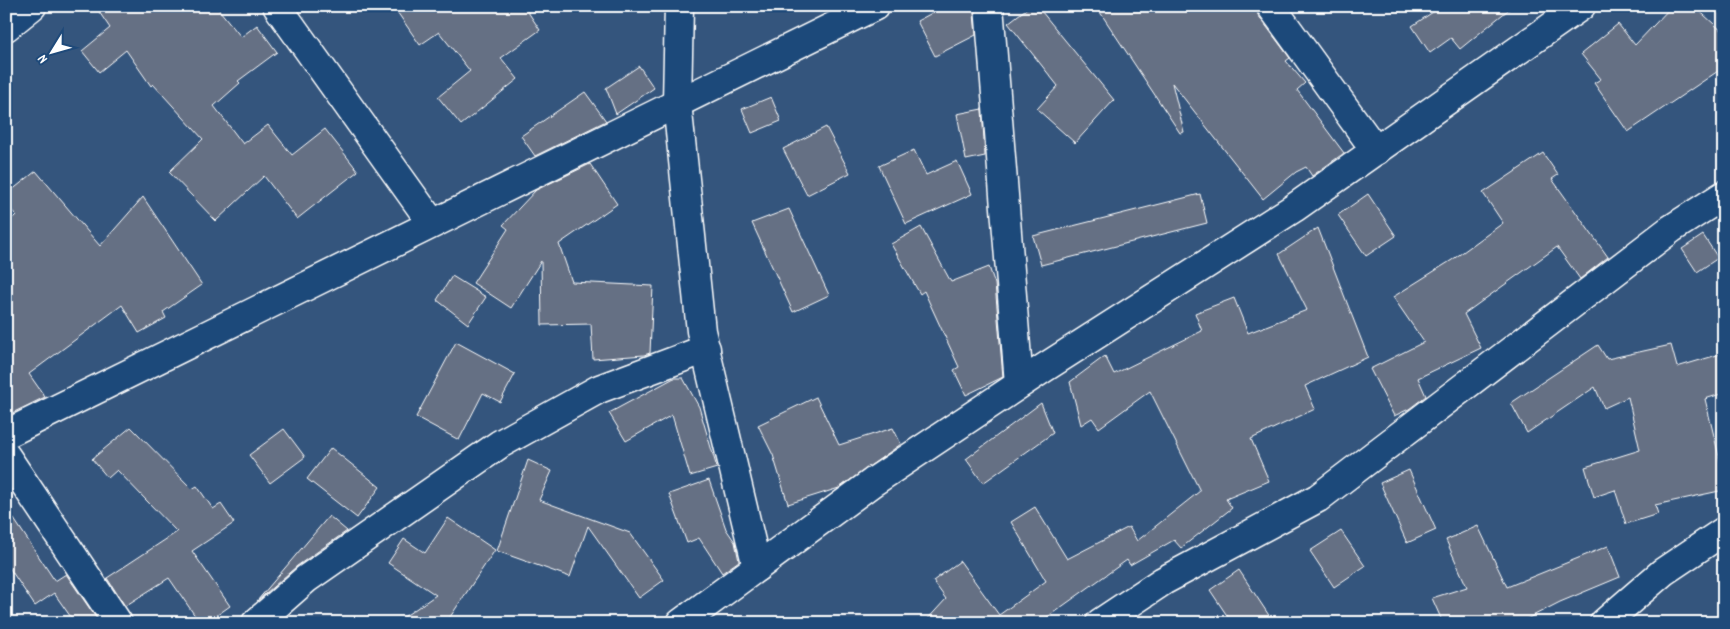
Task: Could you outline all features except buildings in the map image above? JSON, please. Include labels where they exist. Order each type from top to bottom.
[{"type":"street","points":[[6,27],[32,6]]},
{"type":"street","points":[[277,6],[432,224]]},
{"type":"street","points":[[679,6],[677,103],[701,331],[757,567]]},
{"type":"street","points":[[6,434],[874,6]]},
{"type":"street","points":[[989,6],[1019,384]]},
{"type":"street","points":[[1271,6],[1376,151]]},
{"type":"street","points":[[681,623],[873,482],[1019,384],[1294,208],[1581,6]]},
{"type":"street","points":[[1100,623],[1163,581],[1318,498],[1671,229],[1724,195]]},
{"type":"street","points":[[256,623],[306,578],[500,444],[600,389],[706,349]]},
{"type":"street","points":[[6,456],[118,623]]},
{"type":"street","points":[[1604,623],[1663,572],[1724,531]]}]
